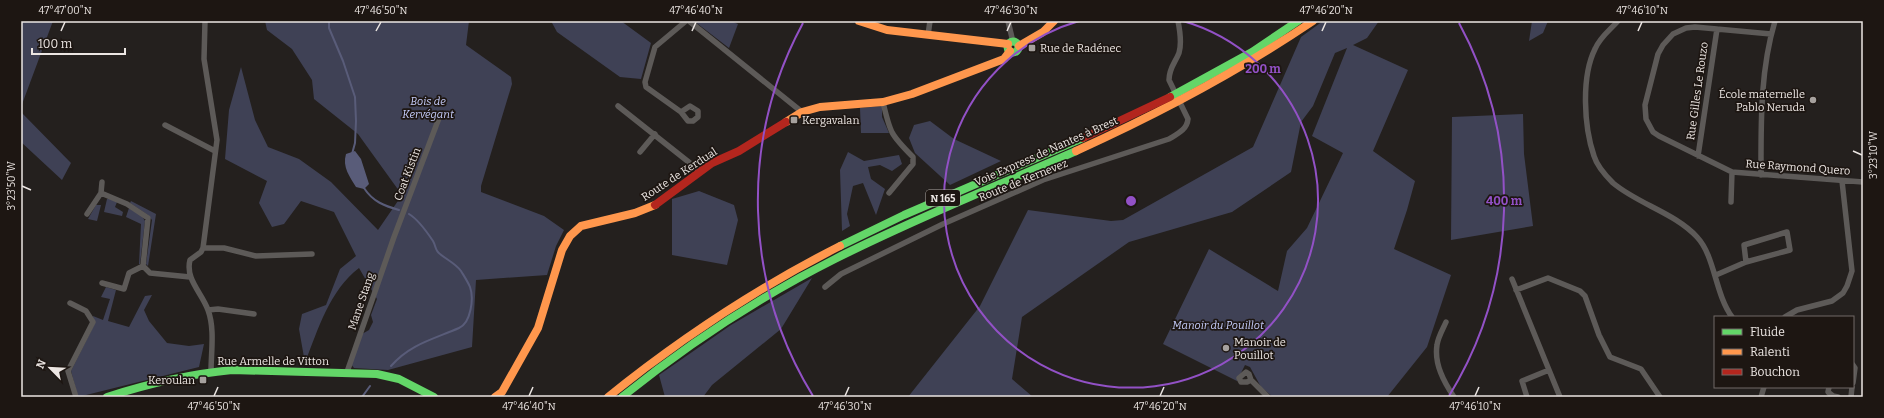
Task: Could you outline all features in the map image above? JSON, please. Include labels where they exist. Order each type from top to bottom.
[{"type":"main road","points":[[860,21],[887,30],[928,36],[1002,42],[1012,46]]},
{"type":"main road","name":"Route de Kerdual","points":[[495,397],[502,392],[538,328],[562,250],[570,236],[582,226],[635,213],[654,205],[712,163],[739,151],[802,112],[820,107],[884,102],[912,94],[1004,59],[1012,46],[1043,32],[1054,21]]},
{"type":"main road","name":"Voie Express de Nantes à Brest","points":[[608,397],[655,360],[703,326],[768,284],[808,262],[905,215],[1123,119],[1236,61],[1298,21]]},
{"type":"main road","name":"Voie Express de Nantes à Brest","points":[[622,397],[695,342],[773,292],[813,270],[901,227],[1091,144],[1185,100],[1241,68],[1313,21]]},
{"type":"main road","name":"Rue Armelle de Vitton","points":[[107,397],[129,390],[211,372],[347,372]]},
{"type":"main road","points":[[347,372],[377,374],[399,379],[434,397]]},
{"type":"street","points":[[205,21],[204,59],[217,140],[203,248],[201,252],[190,260],[188,268],[190,277],[208,310],[211,330],[211,372]]},
{"type":"street","points":[[681,112],[646,87],[645,82],[655,47],[688,21],[802,112]]},
{"type":"street","points":[[928,36],[930,21]]},
{"type":"street","points":[[1008,21],[1012,46]]},
{"type":"street","name":"Route de Kernevez","points":[[825,287],[841,274],[936,228],[1043,180],[1169,139],[1184,129],[1188,123],[1187,116],[1169,80],[1169,73],[1179,54],[1180,47],[1178,21]]},
{"type":"street","points":[[1618,21],[1601,38],[1594,50],[1586,77],[1586,120],[1594,156],[1600,168],[1613,183],[1625,192],[1662,212],[1696,236],[1703,245],[1716,276],[1725,308],[1731,316]]},
{"type":"street","points":[[1761,175],[1761,100],[1771,34],[1775,21]]},
{"type":"street","name":"Rue Raymond Quero","points":[[1771,34],[1691,27],[1680,30],[1670,37],[1658,54],[1645,105],[1646,119],[1653,132],[1732,172],[1863,182]]},
{"type":"street","name":"Rue Gilles Le Rouzo","points":[[1698,156],[1717,29]]},
{"type":"street","points":[[884,102],[889,130],[897,141],[913,157],[913,164],[889,193]]},
{"type":"street","points":[[618,106],[700,171]]},
{"type":"street","name":"Coat Kistin","points":[[394,237],[438,118]]},
{"type":"street","points":[[164,125],[215,152]]},
{"type":"street","points":[[640,152],[655,134]]},
{"type":"street","points":[[1731,202],[1732,172]]},
{"type":"street","points":[[1787,316],[1797,310],[1832,300],[1842,293],[1850,279],[1852,271],[1842,181]]},
{"type":"street","points":[[87,214],[101,193],[102,182]]},
{"type":"street","points":[[101,193],[127,204],[148,218],[142,266]]},
{"type":"street","points":[[1716,276],[1746,262],[1790,250],[1787,232],[1744,245],[1746,262]]},
{"type":"street","name":"Mane Stang","points":[[347,372],[394,237]]},
{"type":"street","points":[[203,248],[224,248],[256,256],[312,254]]},
{"type":"street","points":[[142,266],[150,273],[190,277]]},
{"type":"street","points":[[102,283],[124,289],[129,273],[142,266]]},
{"type":"street","points":[[1516,290],[1548,278],[1580,291],[1585,296],[1599,335],[1610,357],[1641,369],[1660,397]]},
{"type":"street","points":[[1512,279],[1560,397]]},
{"type":"street","points":[[70,303],[86,311],[93,322],[68,370],[76,397]]},
{"type":"street","points":[[208,310],[218,309],[254,314]]},
{"type":"street","points":[[1446,322],[1437,344],[1438,366],[1445,384],[1454,397]]},
{"type":"street","points":[[1527,397],[1522,380],[1549,370]]},
{"type":"street","points":[[1251,380],[1268,397]]},
{"type":"street","points":[[1829,388],[1828,392],[1833,396],[1838,397]]},
{"type":"green space","points":[[21,21],[53,21],[21,107]]},
{"type":"green space","name":"Bois de Kervégant","points":[[265,21],[469,21],[466,45],[511,77],[512,84],[481,186],[481,192],[544,216],[564,230],[556,246],[547,275],[476,280],[472,347],[388,370],[354,368],[350,363],[362,334],[369,330],[373,322],[371,315],[377,299],[359,268],[340,287],[326,311],[305,363],[299,329],[302,314],[326,305],[340,269],[356,256],[334,212],[301,201],[284,224],[272,227],[259,203],[267,181],[225,159],[229,110],[241,67],[255,120],[268,147],[299,159],[331,182],[378,230],[402,195],[358,134],[314,99],[312,80],[292,49],[267,30]]},
{"type":"green space","points":[[551,21],[621,21],[651,43],[641,79],[620,77],[557,32]]},
{"type":"green space","points":[[694,21],[731,21],[738,24],[729,48]]},
{"type":"green space","name":"Manoir du Pouillot","points":[[1323,21],[1379,21],[1367,38],[1353,45],[1408,70],[1373,151],[1415,181],[1394,249],[1451,275],[1427,347],[1387,397],[1273,397],[1261,387],[1250,367],[1245,365],[1237,381],[1163,344],[1209,249],[1278,291],[1287,251],[1307,228],[1343,153],[1312,136],[1347,48],[1335,53],[1313,106],[1301,122],[1291,172],[1232,212],[1129,242],[1022,317],[1012,379],[1033,397],[908,397],[980,306],[1028,210],[1111,221],[1123,220],[1253,147],[1301,37]]},
{"type":"green space","points":[[1532,21],[1548,21],[1543,33],[1529,41]]},
{"type":"green space","points":[[882,106],[882,117],[889,133],[861,133],[860,108]]},
{"type":"green space","points":[[21,112],[71,163],[62,180],[21,142]]},
{"type":"green space","points":[[1523,114],[1524,154],[1533,226],[1451,240],[1452,117]]},
{"type":"green space","points":[[930,121],[954,139],[1001,161],[950,185],[915,153],[909,138],[914,125]]},
{"type":"green space","points":[[848,152],[864,161],[899,155],[902,164],[892,171],[880,165],[868,167],[871,179],[885,189],[876,215],[863,183],[853,186],[847,214],[850,226],[842,231],[840,170]]},
{"type":"green space","points":[[699,191],[734,205],[738,220],[727,265],[672,255],[672,199]]},
{"type":"green space","points":[[107,199],[117,202],[115,207],[123,212],[122,216],[104,212]]},
{"type":"green space","points":[[131,201],[156,214],[148,266],[146,264],[152,220],[148,215],[130,203]]},
{"type":"green space","points":[[96,205],[101,205],[97,221],[88,219]]},
{"type":"green space","points":[[129,208],[142,216],[145,221],[140,264],[141,224],[126,217]]},
{"type":"green space","points":[[812,278],[781,329],[712,385],[703,397],[665,397],[659,375],[731,325]]},
{"type":"green space","points":[[106,287],[116,290],[108,321],[129,327],[145,296],[152,295],[144,310],[149,321],[167,343],[189,346],[204,344],[199,367],[78,397],[71,371],[94,325],[93,316],[103,320],[110,299],[101,297]]},
{"type":"shaded area","points":[[355,151],[361,159],[369,184],[364,189],[356,187],[346,168],[346,154]]},
{"type":"waterway","points":[[329,21],[329,28],[343,61],[355,97],[355,143],[352,154]]},
{"type":"waterway","points":[[364,188],[375,200],[399,210]]},
{"type":"waterway","points":[[391,366],[406,352],[414,347],[463,325],[469,316],[472,297],[470,287],[459,268],[438,253],[433,241],[425,230],[416,219],[409,214]]},
{"type":"waterway","points":[[362,397],[370,386]]},
{"type":"traffic: fast","points":[[1170,97],[1252,52],[1298,21]]},
{"type":"traffic: fast","points":[[1011,42],[1015,42],[1017,43],[1018,47],[1017,51],[1011,52],[1008,49],[1008,45],[1011,42]]},
{"type":"traffic: fast","points":[[840,246],[904,215],[1083,138]]},
{"type":"traffic: fast","points":[[622,397],[698,340],[779,289],[835,259],[895,230],[1076,151]]},
{"type":"traffic: fast","points":[[107,397],[169,380],[232,370],[377,374],[399,379],[434,397]]},
{"type":"traffic: slow","points":[[859,21],[887,30],[1008,44]]},
{"type":"traffic: slow","points":[[1019,46],[1043,32],[1054,21]]},
{"type":"traffic: slow","points":[[1076,151],[1168,107],[1255,58],[1313,21]]},
{"type":"traffic: slow","points":[[786,122],[802,112],[820,107],[883,102],[912,94],[1004,59],[1010,51]]},
{"type":"traffic: slow","points":[[495,397],[502,392],[538,328],[562,250],[570,236],[581,226],[635,213],[655,205]]},
{"type":"traffic: slow","points":[[608,397],[691,335],[749,297],[840,246]]},
{"type":"traffic: jam","points":[[1083,138],[1170,97]]},
{"type":"traffic: jam","points":[[655,205],[712,163],[739,151],[786,122]]},
{"type":"place","name":"Rue de Radénec","points":[[1032,48]]},
{"type":"place","name":"École maternelle Pablo Neruda","points":[[1813,100]]},
{"type":"place","name":"Kergavalan","points":[[794,120]]},
{"type":"place","name":"Manoir de Pouillot","points":[[1226,348]]},
{"type":"place","name":"Keroulan","points":[[203,380]]}]
